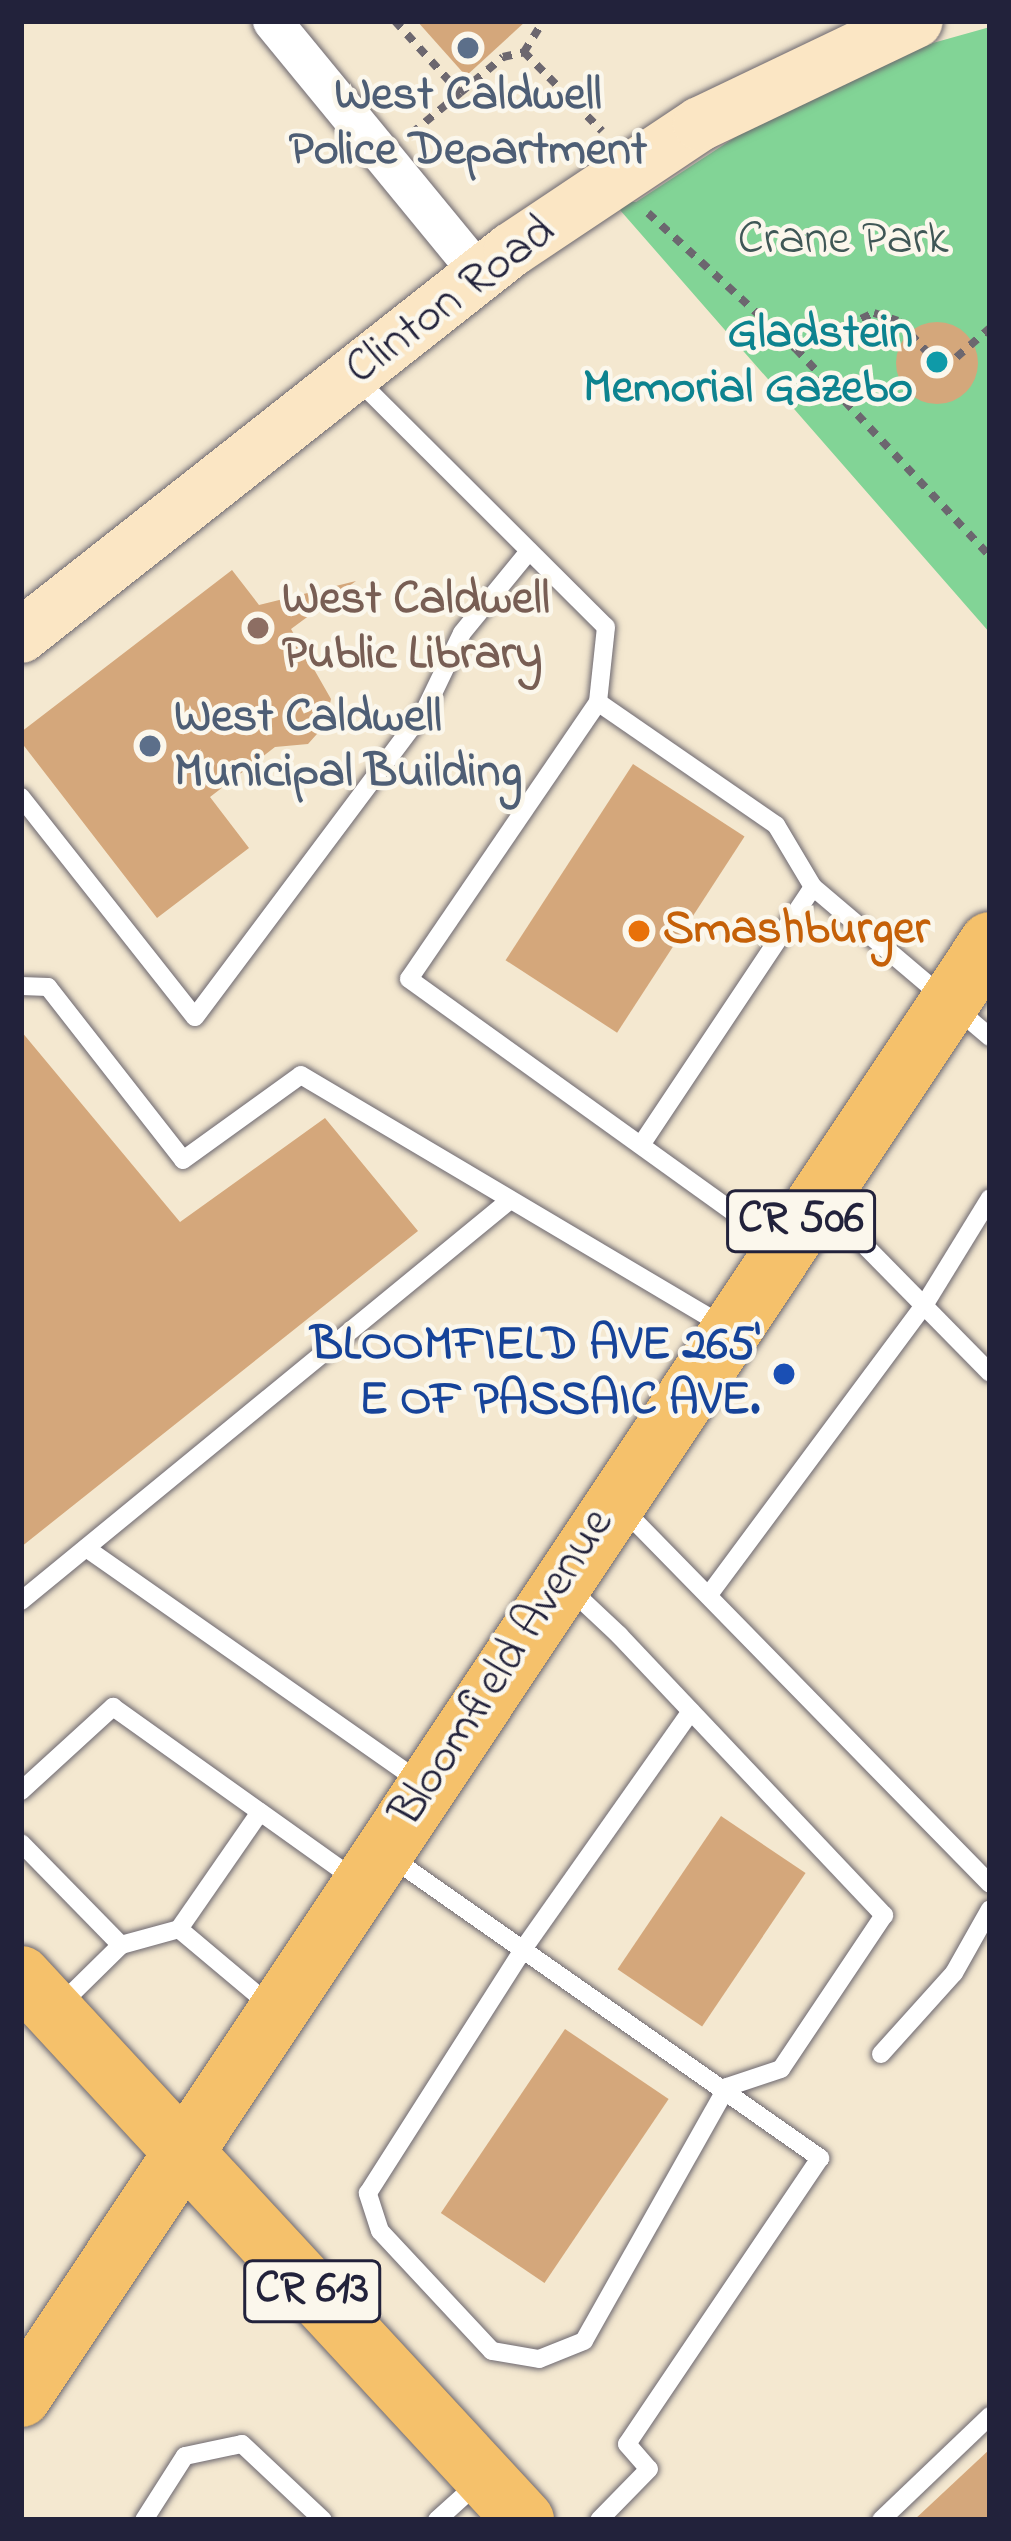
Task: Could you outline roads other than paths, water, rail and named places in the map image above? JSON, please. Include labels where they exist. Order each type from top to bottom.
[{"type":"main road","name":"Bloomfield Avenue","points":[[21,2397],[784,1247],[818,1198],[969,1019],[990,942]]},
{"type":"main road","name":"CR 613","points":[[38,1994],[524,2520]]},
{"type":"street","points":[[272,21],[480,274]]},
{"type":"street","name":"Clinton Road","points":[[21,636],[480,274],[636,184],[790,75],[916,21]]},
{"type":"lane","points":[[353,375],[606,627],[598,702],[409,979],[784,1247]]},
{"type":"lane","points":[[21,796],[195,1017],[425,710],[462,633],[530,551]]},
{"type":"lane","points":[[598,702],[776,825],[813,887],[969,1019]]},
{"type":"lane","points":[[641,1144],[813,887]]},
{"type":"lane","points":[[21,986],[47,987],[183,1160],[301,1075],[730,1329]]},
{"type":"lane","points":[[818,1198],[990,1372]]},
{"type":"lane","points":[[711,1592],[923,1307],[990,1198]]},
{"type":"lane","points":[[21,1601],[510,1200]]},
{"type":"lane","points":[[614,1501],[711,1592],[990,1884]]},
{"type":"lane","points":[[86,1548],[425,1786]]},
{"type":"lane","points":[[561,1581],[691,1711],[884,1915],[781,2069],[727,2087],[584,2341],[539,2359],[492,2350],[380,2231],[368,2193],[526,1946],[691,1711]]},
{"type":"lane","points":[[21,1792],[113,1707],[260,1812],[526,1946],[820,2158],[627,2444],[649,2469],[599,2520]]},
{"type":"lane","points":[[38,1994],[121,1945],[179,1929],[260,1812]]},
{"type":"lane","points":[[21,1843],[121,1945]]},
{"type":"lane","points":[[881,2054],[954,1972],[990,1909]]},
{"type":"lane","points":[[179,1929],[277,2011]]},
{"type":"lane","points":[[880,2520],[990,2416]]},
{"type":"lane","points":[[144,2520],[185,2456],[242,2444],[322,2520]]},
{"type":"lane","points":[[437,2520],[484,2477]]},
{"type":"place","name":"West Caldwell Police Department","points":[[468,48]]},
{"type":"place","name":"Gladstein Memorial Gazebo","points":[[937,362]]},
{"type":"place","name":"West Caldwell Public Library","points":[[258,628]]},
{"type":"place","name":"West Caldwell Municipal Building","points":[[150,746]]},
{"type":"place","name":"Smashburger","points":[[639,931]]},
{"type":"place","name":"BLOOMFIELD AVE 265' E OF PASSAIC AVE.","points":[[784,1374]]},
{"type":"park label","name":"Crane Park","points":[[843,241]]}]
